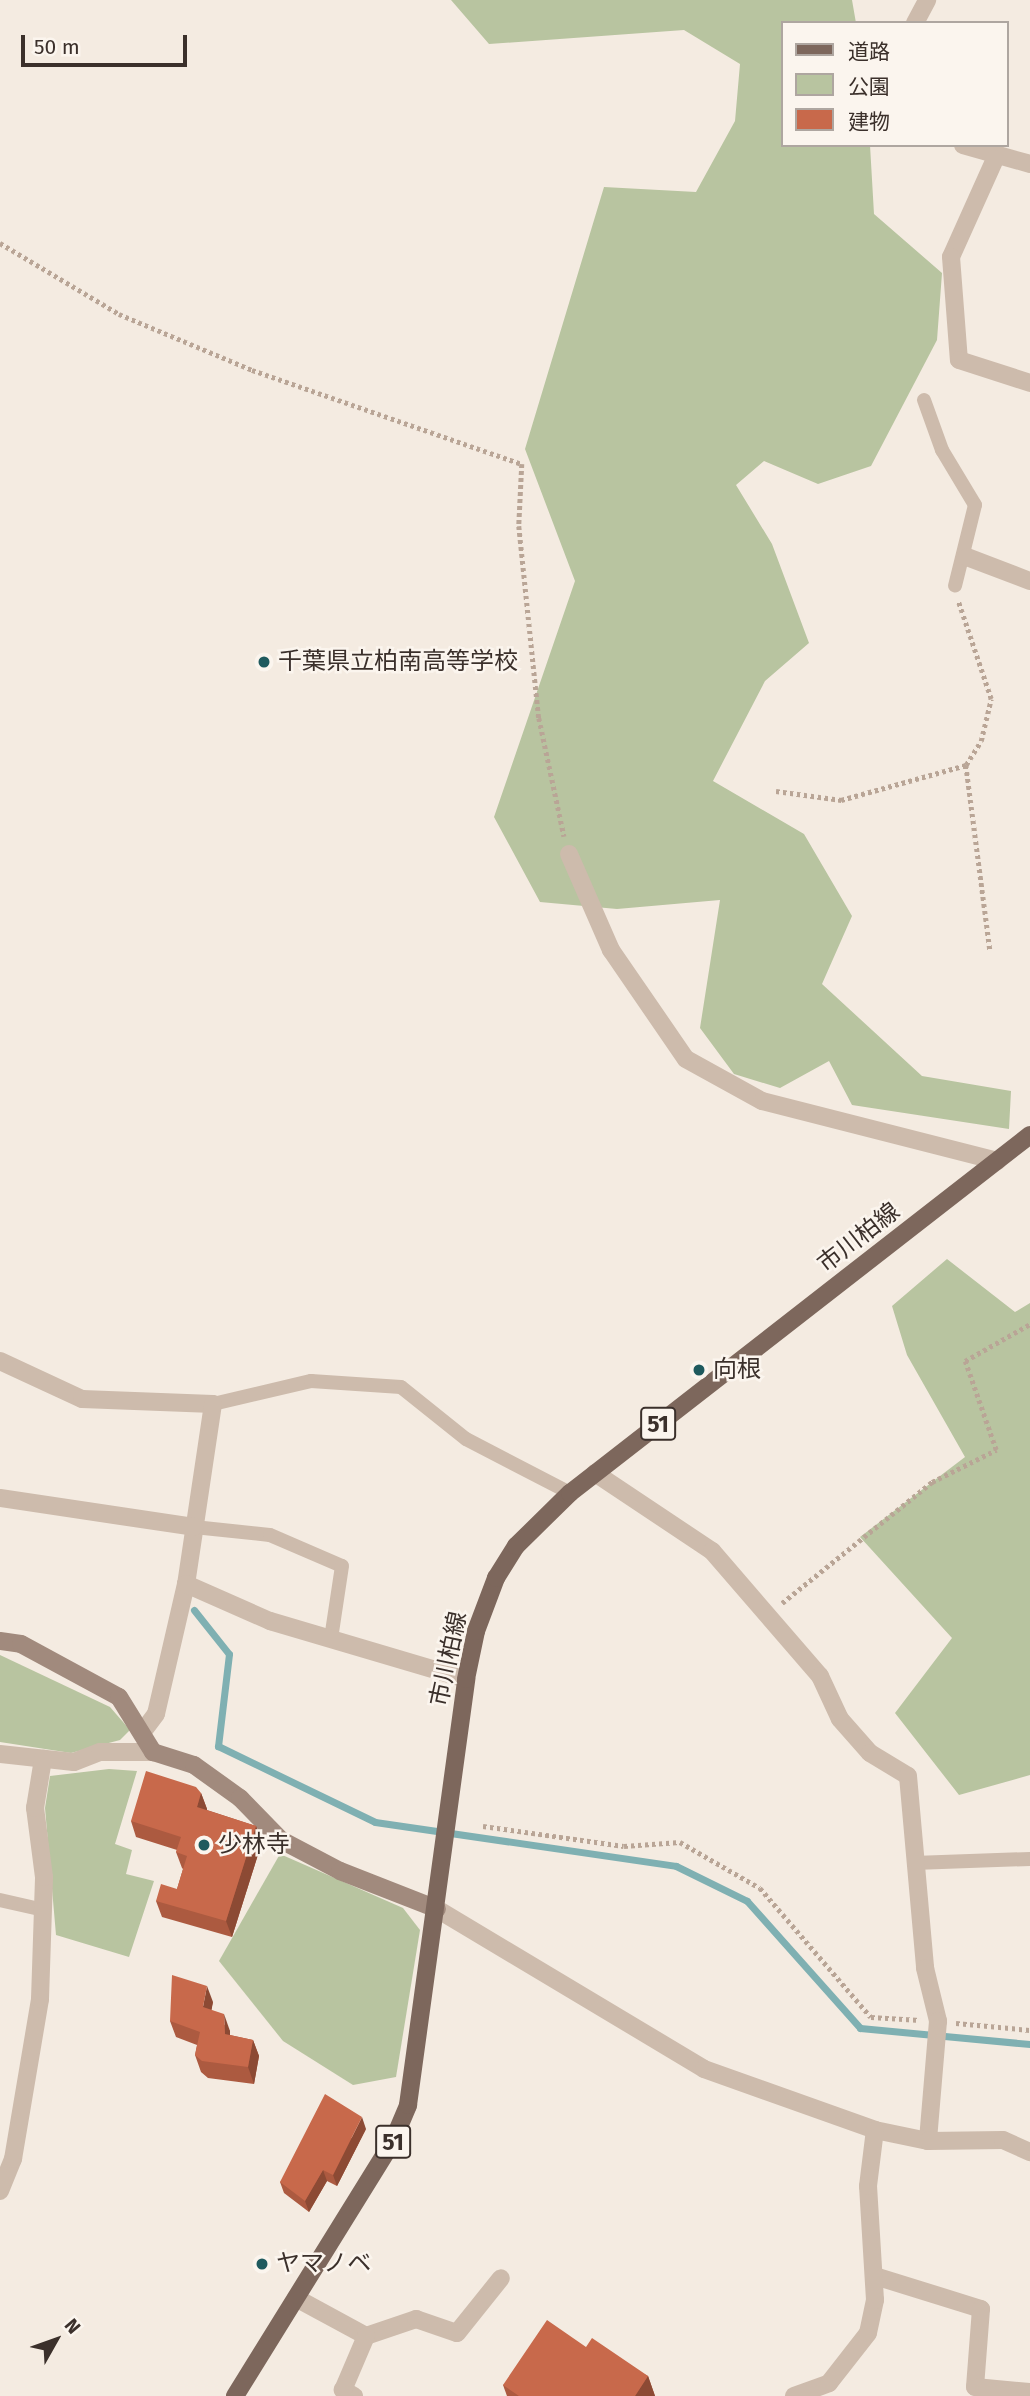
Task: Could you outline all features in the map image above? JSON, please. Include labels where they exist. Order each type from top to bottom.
[{"type":"main road","name":"市川柏線","points":[[235,2396],[393,2141],[408,2105],[437,1909],[442,1849],[466,1679],[475,1631],[496,1578],[516,1546],[594,1473],[1030,1135]]},
{"type":"street","points":[[916,21],[927,0]]},
{"type":"street","points":[[968,147],[995,159],[1030,164]]},
{"type":"street","points":[[995,159],[951,257],[959,360],[1030,383]]},
{"type":"street","points":[[967,558],[1030,581]]},
{"type":"street","points":[[569,854],[611,950],[686,1059],[762,1101],[997,1161]]},
{"type":"street","points":[[0,1361],[82,1399],[213,1404],[186,1584],[156,1714],[144,1730]]},
{"type":"street","points":[[594,1473],[712,1551],[820,1676],[840,1718],[870,1753],[908,1776],[925,1968],[938,2021],[938,2051],[928,2141]]},
{"type":"street","points":[[0,1498],[194,1527]]},
{"type":"street","points":[[186,1584],[331,1639],[466,1679]]},
{"type":"street","points":[[0,1641],[22,1644],[119,1696],[144,1730],[153,1752]]},
{"type":"street","points":[[0,1754],[43,1759],[153,1752],[194,1765],[292,1846],[437,1909],[704,2069],[875,2130],[928,2141],[1003,2140],[1030,2152]]},
{"type":"street","points":[[0,2191],[13,2159],[40,1999],[44,1910],[35,1808],[43,1759]]},
{"type":"street","points":[[794,2396],[829,2383],[846,2368],[868,2333],[875,2276],[868,2186],[875,2130]]},
{"type":"street","points":[[875,2276],[981,2308],[975,2388],[1030,2392]]},
{"type":"street","points":[[296,2298],[366,2336],[416,2319],[457,2333],[501,2278]]},
{"type":"street","points":[[354,2396],[343,2390],[366,2336]]},
{"type":"lane","points":[[924,400],[942,450],[971,489],[967,558],[956,586]]},
{"type":"lane","points":[[213,1404],[311,1381],[401,1387],[466,1439],[570,1493]]},
{"type":"lane","points":[[194,1527],[270,1535],[342,1566],[331,1639]]},
{"type":"lane","points":[[914,1863],[1030,1859]]},
{"type":"lane","points":[[0,1900],[44,1910]]},
{"type":"path","points":[[0,243],[119,314],[228,360],[522,464],[519,526],[539,718],[569,854]]},
{"type":"path","points":[[776,791],[841,800],[965,765],[981,741],[991,699],[956,586]]},
{"type":"path","points":[[965,765],[990,949]]},
{"type":"path","points":[[769,1614],[932,1482],[996,1450],[965,1361],[1030,1324]]},
{"type":"path","points":[[483,1826],[624,1846],[680,1842],[760,1888],[871,2017],[1030,2030]]},
{"type":"green space","points":[[451,0],[852,0],[856,21],[782,21],[782,147],[870,147],[874,214],[942,273],[937,340],[871,466],[818,484],[764,461],[736,485],[772,544],[809,643],[765,681],[713,781],[804,834],[852,916],[822,984],[922,1076],[1011,1091],[1009,1129],[852,1105],[829,1061],[780,1088],[734,1074],[700,1028],[720,900],[617,909],[540,902],[494,817],[575,581],[525,449],[604,187],[696,192],[735,121],[740,64],[684,30],[489,44]]},
{"type":"green space","points":[[947,1259],[1015,1312],[1030,1303],[1030,1775],[959,1795],[895,1713],[952,1638],[860,1537],[965,1457],[907,1355],[892,1306]]},
{"type":"green space","points":[[0,1655],[110,1707],[130,1730],[120,1740],[71,1753],[0,1742]]},
{"type":"green space","points":[[109,1769],[137,1771],[115,1844],[132,1850],[126,1874],[154,1881],[129,1957],[56,1935],[45,1808],[50,1776]]},
{"type":"green space","points":[[280,1854],[403,1908],[420,1930],[396,2077],[353,2085],[283,2041],[219,1961]]},
{"type":"building","points":[[146,1771],[196,1787],[201,1793],[197,1807],[256,1826],[226,1921],[156,1901],[161,1884],[177,1889],[187,1856],[176,1852],[181,1837],[131,1821]]},
{"type":"building","points":[[172,1975],[207,1986],[203,2007],[224,2014],[225,2034],[253,2040],[248,2067],[202,2061],[195,2055],[200,2032],[170,2021]]},
{"type":"building","points":[[325,2094],[362,2117],[333,2175],[323,2170],[305,2201],[280,2182]]},
{"type":"building","points":[[547,2320],[586,2347],[592,2338],[648,2376],[635,2396],[519,2396],[503,2385]]},
{"type":"waterway","points":[[194,1610],[229,1654],[218,1746],[375,1822],[676,1866],[747,1901],[860,2028],[1030,2044]]},
{"type":"place","name":"千葉県立柏南高等学校","points":[[264,662]]},
{"type":"place","name":"向根","points":[[699,1370]]},
{"type":"place","name":"少林寺","points":[[204,1845]]},
{"type":"place","name":"ヤマノベ","points":[[262,2264]]}]
